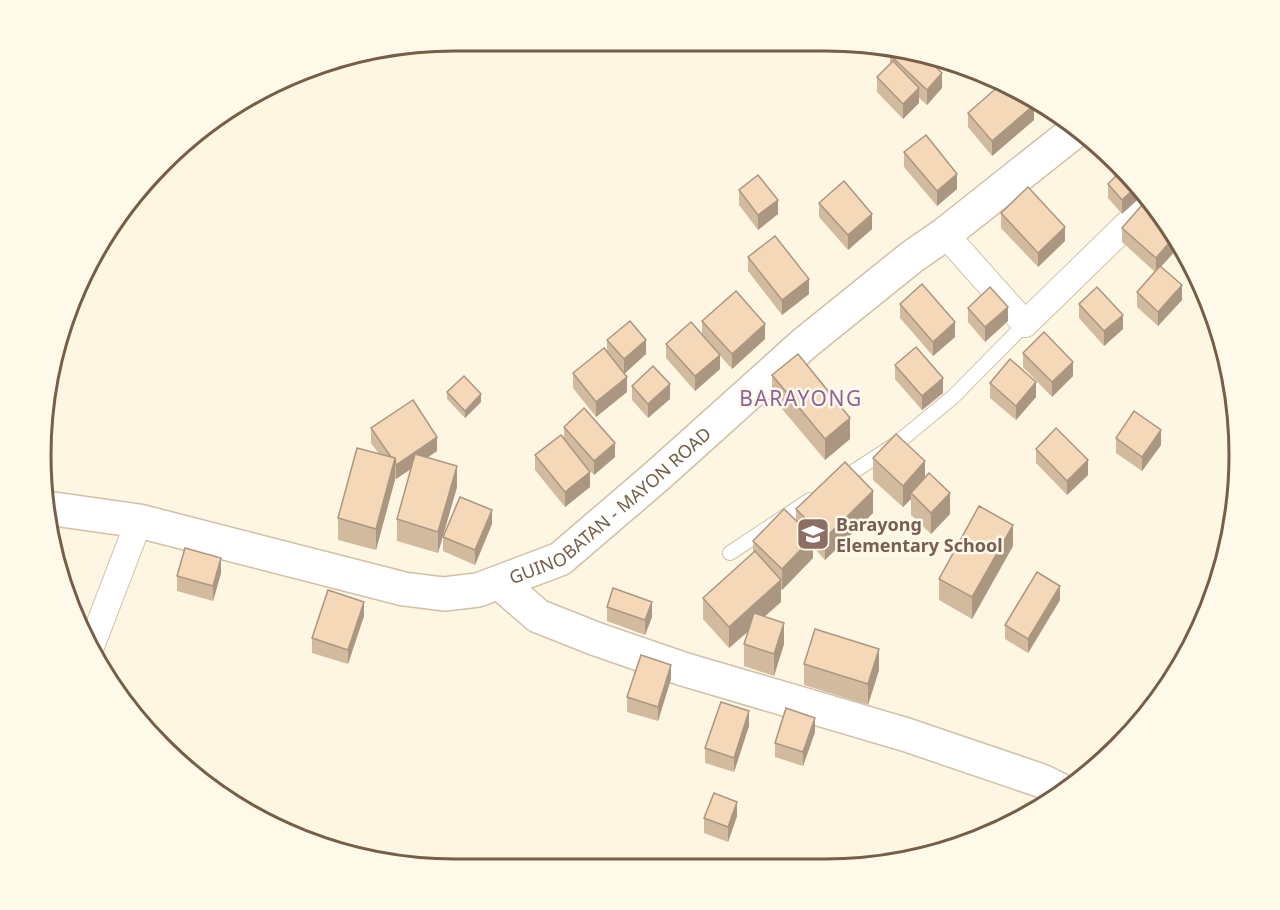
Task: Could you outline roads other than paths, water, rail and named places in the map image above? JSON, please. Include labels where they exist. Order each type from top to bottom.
[{"type":"main road","name":"GUINOBATAN - MAYON ROAD","points":[[54,509],[139,521],[404,589],[444,594],[478,590],[500,583],[560,559],[657,476],[805,343],[1071,134]]},
{"type":"main road","points":[[500,583],[538,616],[596,639],[682,669],[907,735],[1054,787]]},
{"type":"street","points":[[945,234],[1025,324],[1144,207]]},
{"type":"street","points":[[95,637],[139,521]]},
{"type":"lane","points":[[730,554],[896,444],[952,397],[1025,324]]},
{"type":"place","name":"Barayong Elementary School","points":[[813,534]]},
{"type":"district","name":"BARAYONG","points":[[801,398]]}]
